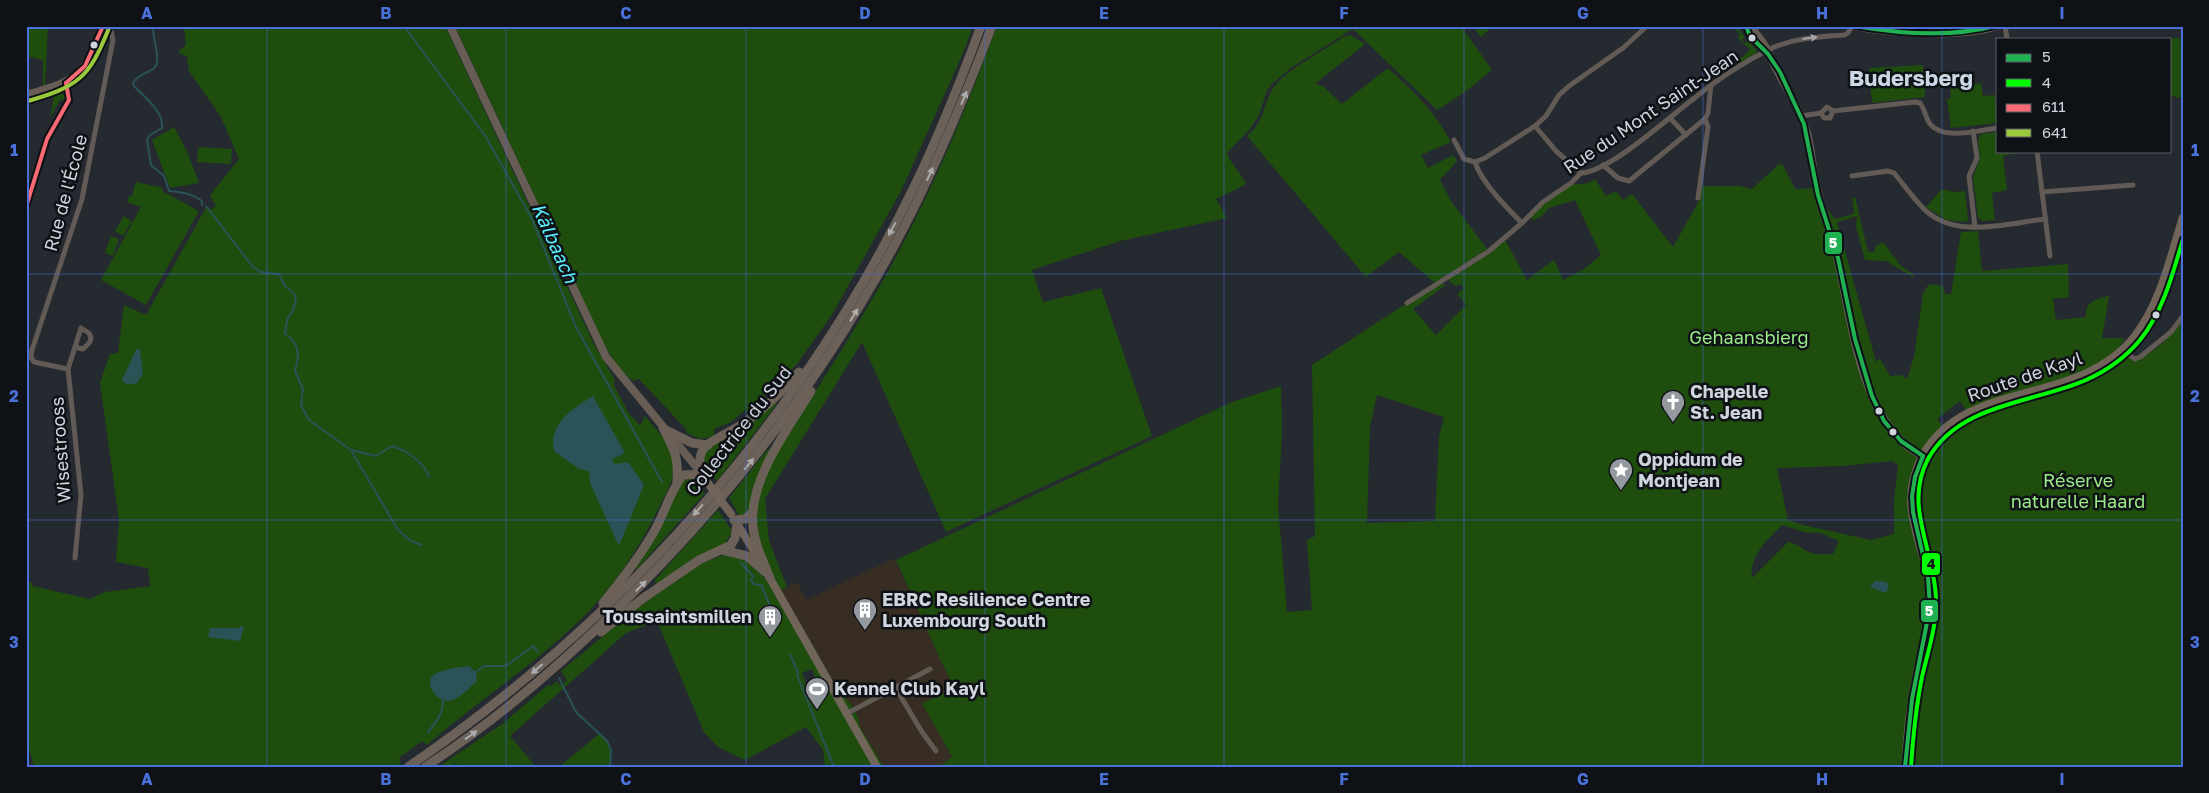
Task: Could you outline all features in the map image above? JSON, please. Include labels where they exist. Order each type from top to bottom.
[{"type":"highway","name":"Collectrice du Sud","points":[[408,767],[483,712],[574,637],[642,571],[721,484],[770,422],[823,346],[876,259],[915,186],[957,90],[981,26]]},
{"type":"highway","name":"Collectrice du Sud","points":[[425,767],[474,733],[569,657],[691,534],[763,448],[828,356],[869,291],[916,205],[945,143],[992,26]]},
{"type":"highway","points":[[663,428],[692,444],[708,444],[724,436],[762,409],[788,386],[823,346]]},
{"type":"highway","points":[[770,578],[755,539],[752,513],[767,466],[821,375],[828,356]]},
{"type":"highway","points":[[574,637],[615,588],[642,551],[664,512],[677,482],[679,466],[676,451],[663,428]]},
{"type":"highway","points":[[677,482],[683,475],[703,476],[699,462],[701,454],[708,444]]},
{"type":"highway","points":[[569,657],[699,560],[731,545],[735,538],[734,519],[745,519],[752,513]]},
{"type":"highway","points":[[722,550],[747,556],[756,562],[770,578]]},
{"type":"main road","points":[[26,95],[66,83],[75,77],[89,61],[103,26]]},
{"type":"main road","points":[[450,26],[606,357],[703,476],[734,519],[788,609],[845,714],[877,767]]},
{"type":"main road","points":[[1746,26],[1750,36],[1766,51]]},
{"type":"main road","points":[[1751,26],[1774,63],[1801,116],[1807,134],[1816,188],[1838,259],[1865,380],[1877,407],[1895,435],[1905,446],[1923,456]]},
{"type":"main road","points":[[1853,26],[1900,32],[1970,32],[1996,26]]},
{"type":"main road","name":"Route de Kayl","points":[[1905,767],[1911,706],[1929,616],[1928,579],[1911,512],[1913,486],[1923,456],[1939,434],[1967,412],[2085,375],[2105,363],[2121,350],[2138,332],[2156,300],[2183,217]]},
{"type":"street","name":"Rue de l'École","points":[[68,370],[34,362],[31,357],[77,216],[87,179],[113,40],[110,26]]},
{"type":"street","points":[[1454,140],[1464,159],[1475,162],[1485,158],[1535,126],[1546,116],[1559,95],[1623,48],[1646,26]]},
{"type":"street","name":"Rue du Mont Saint-Jean","points":[[1408,303],[1470,265],[1522,223],[1543,202],[1571,183],[1581,173],[1590,172],[1603,166],[1670,118],[1711,85],[1766,51],[1792,41],[1844,35],[1853,26]]},
{"type":"street","points":[[26,208],[47,139],[69,100],[66,83]]},
{"type":"street","points":[[1603,166],[1618,178],[1629,181],[1705,119],[1708,113],[1711,85]]},
{"type":"street","points":[[1801,116],[1821,113],[1826,107],[1833,111],[1914,102],[1920,103],[1925,118],[1940,131],[1950,133],[1996,128]]},
{"type":"street","points":[[1670,118],[1686,135]]},
{"type":"street","points":[[1698,198],[1708,127],[1705,119]]},
{"type":"street","points":[[1535,126],[1556,151],[1581,173]]},
{"type":"street","points":[[1973,131],[1977,158],[1969,176],[1975,227]]},
{"type":"street","points":[[2037,152],[2050,256]]},
{"type":"street","points":[[1475,162],[1480,172],[1503,203],[1522,223]]},
{"type":"street","points":[[1852,176],[1888,171],[1894,173],[1924,209],[1936,218],[1952,225],[1975,227],[2046,219]]},
{"type":"street","points":[[2042,192],[2133,185]]},
{"type":"street","points":[[2121,350],[2134,359],[2140,357],[2171,332],[2183,316]]},
{"type":"street","name":"Wisestrooss","points":[[75,347],[68,370],[81,495],[76,558]]},
{"type":"street","points":[[845,714],[930,668]]},
{"type":"street","points":[[895,687],[922,732],[936,751]]},
{"type":"shaded area","points":[[894,558],[955,689],[922,703],[952,757],[939,767],[884,767],[859,727],[858,717],[850,703],[840,693],[781,590],[797,582],[806,600]]},
{"type":"green space","points":[[26,26],[48,26],[45,85],[43,85],[43,60],[26,56]]},
{"type":"green space","points":[[184,26],[445,26],[594,344],[615,380],[614,385],[628,412],[640,426],[645,416],[664,438],[672,452],[674,460],[673,475],[665,496],[633,555],[601,598],[577,623],[522,670],[427,745],[422,741],[399,758],[401,765],[398,767],[34,767],[26,737],[26,582],[32,583],[32,586],[90,599],[105,592],[150,586],[148,568],[116,562],[119,520],[100,383],[110,354],[118,353],[124,305],[146,315],[207,206],[210,210],[216,206],[210,195],[239,159],[221,117],[189,71],[187,56],[180,54],[179,51],[186,45]]},
{"type":"green space","points":[[455,26],[973,26],[964,51],[901,191],[833,313],[797,364],[748,413],[745,410],[731,422],[714,429],[715,436],[700,439],[687,433],[686,429],[639,379],[633,381],[628,377],[611,356]]},
{"type":"green space","points":[[997,26],[1461,26],[1492,70],[1465,92],[1437,110],[1353,29],[1292,67],[1271,85],[1267,91],[1259,115],[1250,129],[1227,153],[1246,183],[1216,199],[1227,218],[1120,241],[1032,270],[1043,302],[1101,288],[1152,436],[946,532],[862,342],[765,499],[769,541],[787,587],[781,590],[766,560],[756,527],[757,504],[764,480],[781,445],[863,315],[908,235],[970,96]]},
{"type":"green space","points":[[1473,26],[1493,26],[1481,37]]},
{"type":"green space","points":[[1733,26],[1736,26],[1745,37],[1742,40],[1745,43],[1748,41],[1758,52],[1738,64],[1736,58],[1743,57],[1750,49],[1738,38],[1740,35]]},
{"type":"green space","points":[[1351,35],[1365,44],[1315,84],[1323,86],[1342,104],[1388,68],[1430,111],[1451,142],[1421,155],[1428,168],[1453,155],[1457,161],[1440,180],[1451,201],[1487,249],[1435,283],[1399,252],[1366,277],[1247,136],[1258,124],[1274,87],[1287,74],[1343,37]]},
{"type":"green space","points":[[2180,38],[2183,98],[2172,96],[2172,39]]},
{"type":"green space","points":[[1923,65],[1925,97],[1872,103],[1869,68]]},
{"type":"green space","points":[[1981,83],[1983,96],[1995,95],[1996,123],[1951,128],[1947,99],[1950,99],[1951,87]]},
{"type":"green space","points":[[58,90],[65,96],[66,100],[60,100],[50,118],[55,91]]},
{"type":"green space","points":[[174,127],[187,151],[199,183],[170,188],[152,140]]},
{"type":"green space","points":[[1996,132],[1996,152],[2015,153],[2003,156],[2007,190],[1992,193],[1995,220],[1983,221],[1978,218],[1973,177],[1980,158],[1978,139],[1981,134]]},
{"type":"green space","points":[[198,147],[232,149],[231,164],[197,162]]},
{"type":"green space","points":[[1779,164],[1783,165],[1795,189],[1816,188],[1819,199],[1835,219],[1853,214],[1852,198],[1855,197],[1868,252],[1874,252],[1876,246],[1883,242],[1900,265],[1914,275],[1913,277],[1886,261],[1865,260],[1856,226],[1857,216],[1837,222],[1876,362],[1880,359],[1890,376],[1901,375],[1907,379],[1914,357],[1923,293],[1929,284],[1943,286],[1945,294],[1951,294],[1961,232],[1978,231],[1982,271],[2068,264],[2069,297],[2053,299],[2056,320],[2086,317],[2087,308],[2092,302],[2109,296],[2102,338],[2122,338],[2125,340],[2118,348],[2138,361],[2162,344],[2183,321],[2183,767],[939,767],[952,757],[922,703],[955,689],[896,560],[1232,402],[1281,386],[1282,432],[1278,505],[1287,612],[1312,610],[1307,540],[1315,536],[1312,365],[1407,303],[1442,283],[1446,285],[1413,309],[1436,335],[1466,305],[1457,294],[1464,288],[1460,284],[1456,286],[1447,279],[1504,238],[1527,280],[1554,260],[1563,280],[1584,269],[1601,255],[1575,200],[1549,208],[1541,217],[1534,220],[1528,217],[1571,183],[1583,184],[1595,179],[1606,196],[1616,191],[1623,200],[1632,194],[1673,247],[1699,201],[1702,186],[1739,186],[1752,189]],"holes":[[[1377,395],[1444,417],[1439,436],[1435,521],[1367,523],[1370,427]],[[1960,401],[1967,412],[1945,428],[1937,419]],[[1892,461],[1898,465],[1894,501],[1894,534],[1871,540],[1788,520],[1777,468],[1844,466]],[[1782,525],[1804,532],[1821,533],[1839,541],[1833,554],[1811,553],[1788,542],[1752,578],[1753,562],[1766,542]]]},
{"type":"green space","points":[[136,182],[163,188],[162,191],[199,211],[146,305],[101,280],[141,207],[127,202],[129,196],[132,196]]},
{"type":"green space","points":[[1942,189],[1954,192],[1965,191],[1967,222],[1946,220],[1926,207]]},
{"type":"green space","points":[[124,216],[132,221],[123,236],[115,231]]},
{"type":"green space","points":[[111,236],[119,239],[113,256],[105,253]]},
{"type":"green space","points":[[774,402],[777,404],[717,481],[703,465],[706,450]]},
{"type":"green space","points":[[768,449],[771,452],[748,512],[744,516],[739,515],[729,498]]},
{"type":"green space","points":[[688,477],[697,481],[705,493],[637,569],[634,567],[680,483]]},
{"type":"green space","points":[[718,510],[732,531],[725,544],[658,585],[654,581]]},
{"type":"green space","points":[[724,555],[746,560],[755,566],[788,609],[791,607],[840,693],[850,703],[858,717],[860,727],[884,767],[825,767],[823,750],[806,727],[745,760],[718,747],[704,732],[657,621],[626,633],[510,736],[536,767],[451,767],[462,758],[449,767],[438,767],[502,724],[548,685],[552,686],[556,681],[561,686],[567,680],[561,671],[637,608],[705,561]],"holes":[[[812,669],[821,694],[811,699],[802,673]]]},
{"type":"green space","points":[[599,734],[610,749],[610,767],[559,767]]},
{"type":"water","points":[[137,348],[140,350],[143,373],[137,383],[127,385],[122,380]]},
{"type":"water","points":[[593,396],[625,453],[612,459],[615,464],[628,462],[644,485],[619,546],[590,483],[589,471],[579,469],[554,451],[553,441],[558,425],[570,412]]},
{"type":"water","points":[[1875,581],[1887,582],[1889,588],[1886,592],[1882,592],[1870,587]]},
{"type":"water","points":[[241,626],[244,627],[240,641],[208,637],[210,628],[239,628]]},
{"type":"water","points":[[469,666],[476,672],[477,681],[464,693],[448,701],[435,695],[430,686],[431,677],[448,670]]},
{"type":"waterway","points":[[153,26],[157,56],[156,66],[137,78],[133,83],[157,110],[162,122],[162,128],[147,139],[151,165],[164,176],[169,191],[182,192],[194,196],[202,201],[202,205]]},
{"type":"waterway","name":"Kälbaach","points":[[404,26],[486,137],[532,219],[576,327],[662,482]]},
{"type":"waterway","points":[[206,206],[253,267],[261,272],[279,274],[285,286],[294,293],[296,299],[293,311],[287,320],[285,334],[292,339],[297,348],[298,359],[295,371],[303,389],[301,405],[309,420],[351,450],[398,530],[411,541],[422,545]]},
{"type":"waterway","points":[[351,450],[376,456],[392,446],[419,462],[429,477]]},
{"type":"waterway","name":"Kälbaach","points":[[741,563],[753,576],[751,581],[754,584],[761,585],[774,615]]},
{"type":"waterway","points":[[476,672],[484,666],[506,666],[533,646],[538,652]]},
{"type":"waterway","name":"Kälbaach","points":[[790,654],[834,767]]},
{"type":"waterway","points":[[559,678],[576,712],[607,741],[611,750],[610,767]]},
{"type":"waterway","points":[[428,732],[439,717],[443,700]]},
{"type":"transit line","name":"611","points":[[66,83],[85,66],[103,26]]},
{"type":"transit line","name":"5","points":[[1746,26],[1750,36],[1768,54],[1780,72],[1804,124],[1818,195],[1838,258],[1855,339],[1872,396],[1884,421],[1901,441],[1923,456]]},
{"type":"transit line","name":"5","points":[[1855,26],[1925,34],[1961,32],[1995,26]]},
{"type":"transit line","name":"641","points":[[28,101],[59,90],[80,78],[95,58],[109,28]]},
{"type":"transit line","name":"611","points":[[26,207],[47,139],[69,100],[66,83]]},
{"type":"transit line","name":"4","points":[[1911,767],[1918,700],[1934,628],[1936,609],[1931,563],[1919,511],[1921,477],[1928,459],[1942,440],[1958,426],[1978,415],[2066,388],[2101,372],[2122,358],[2140,340],[2155,317],[2166,292],[2183,239]]},
{"type":"transit line","name":"5","points":[[1905,767],[1912,699],[1930,607],[1928,577],[1913,512],[1912,496],[1915,477],[1923,456]]},
{"type":"place","name":"Chapelle St. Jean","points":[[1673,423]]},
{"type":"place","name":"Oppidum de Montjean","points":[[1621,491]]},
{"type":"place","name":"EBRC Resilience Centre Luxembourg South","points":[[865,631]]},
{"type":"place","name":"Toussaintsmillen","points":[[770,638]]},
{"type":"place","name":"Kennel Club Kayl","points":[[817,710]]},
{"type":"district","name":"Budersberg","points":[[1911,78]]},
{"type":"park label","name":"Gehaansbierg","points":[[1749,338]]},
{"type":"park label","name":"Réserve naturelle Haard","points":[[2078,491]]}]
